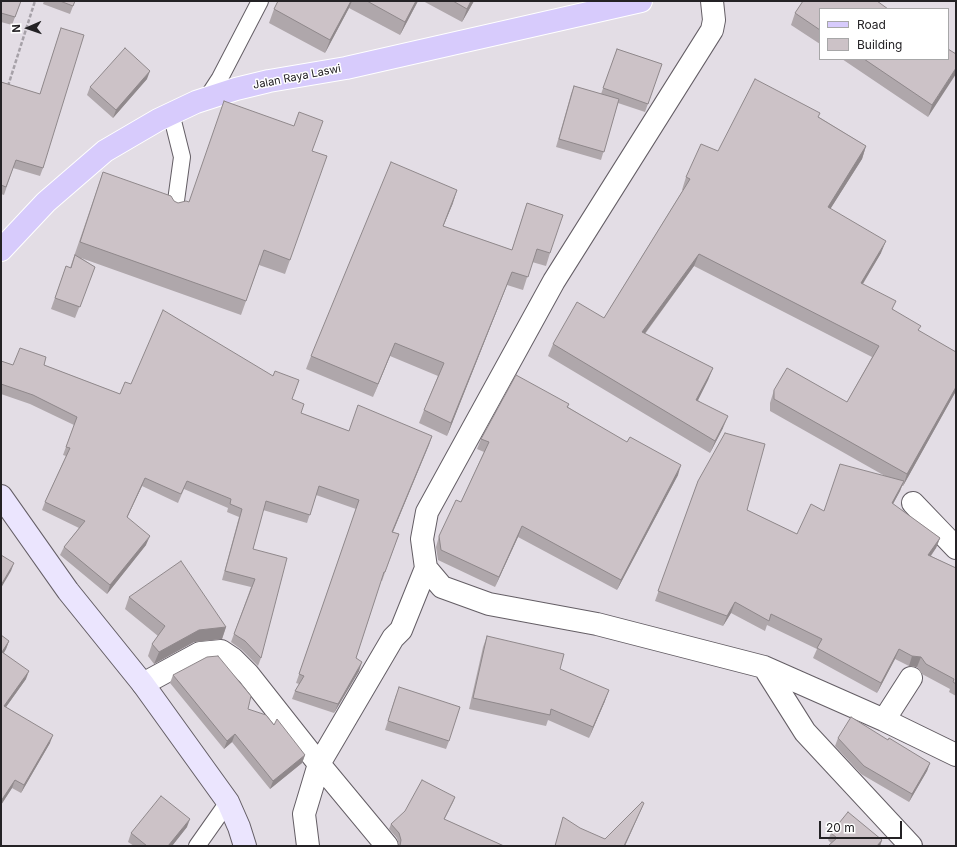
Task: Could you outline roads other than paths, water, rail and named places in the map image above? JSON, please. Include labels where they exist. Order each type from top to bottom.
[{"type":"main road","name":"Jalan Raya Laswi","points":[[1,250],[46,202],[105,151],[172,113],[207,98],[269,81],[346,68],[641,1]]},
{"type":"main road","points":[[1,496],[68,591],[143,684],[228,802],[239,827],[245,846]]},
{"type":"street","points":[[308,846],[304,814],[319,764],[393,638],[401,630],[426,568],[422,539],[427,512],[554,281],[713,17]]},
{"type":"street","points":[[913,503],[956,548]]},
{"type":"street","points":[[426,568],[442,588],[489,604],[597,624],[764,667],[884,720],[956,755]]},
{"type":"street","points":[[143,684],[200,653],[221,651],[234,659],[248,674],[319,764],[387,846]]},
{"type":"street","points":[[764,667],[805,732],[911,846]]},
{"type":"street","points":[[884,720],[911,678]]},
{"type":"lane","points":[[207,98],[220,78],[260,1]]},
{"type":"lane","points":[[172,113],[182,157],[175,208]]},
{"type":"lane","points":[[198,846],[228,802]]}]
